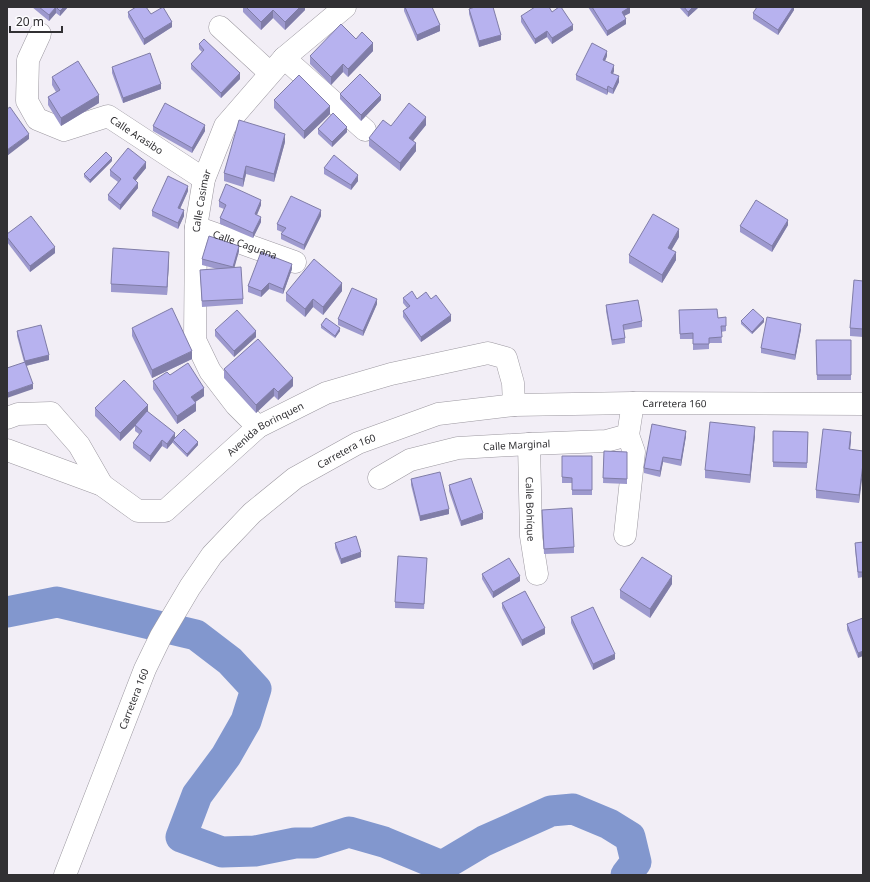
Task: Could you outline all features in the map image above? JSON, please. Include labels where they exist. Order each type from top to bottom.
[{"type":"street","name":"Calle Casimar","points":[[258,427],[236,405],[210,371],[195,340],[196,227],[204,179],[225,126],[277,66],[344,7]]},
{"type":"street","points":[[220,27],[277,66],[365,130]]},
{"type":"street","name":"Calle Arasibo","points":[[40,34],[28,60],[27,101],[37,119],[64,130],[108,116],[204,179]]},
{"type":"street","name":"Calle Caguana","points":[[196,227],[295,262]]},
{"type":"street","name":"Avenida Borinquen","points":[[7,450],[102,485],[138,511],[165,511],[258,427],[326,393],[391,374],[488,353],[506,358],[513,383],[514,405]]},
{"type":"street","points":[[625,535],[634,452],[628,435],[633,403]]},
{"type":"street","name":"Carretera 160","points":[[65,875],[145,669],[161,636],[190,587],[212,555],[252,513],[295,478],[358,443],[438,414],[514,405],[633,403],[863,404]]},
{"type":"street","points":[[7,418],[18,414],[51,413],[79,445],[102,485]]},
{"type":"street","name":"Calle Marginal","points":[[379,478],[410,460],[458,448],[606,441],[628,435]]},
{"type":"street","name":"Calle Bohíque","points":[[529,444],[531,536],[538,574]]},
{"type":"building","points":[[39,7],[56,7],[49,15]]},
{"type":"building","points":[[56,7],[64,7],[60,11]]},
{"type":"building","points":[[136,7],[146,7],[151,14],[163,7],[172,22],[144,39],[128,12]]},
{"type":"building","points":[[246,7],[300,7],[285,22],[273,10],[261,22]]},
{"type":"building","points":[[405,7],[432,7],[440,25],[417,35]]},
{"type":"building","points":[[475,7],[493,7],[501,35],[479,41],[469,9]]},
{"type":"building","points":[[535,7],[549,7],[552,12],[561,7],[573,25],[552,38],[547,31],[535,39],[521,16]]},
{"type":"building","points":[[592,7],[630,7],[622,12],[626,19],[607,31]]},
{"type":"building","points":[[684,7],[693,7],[688,12]]},
{"type":"building","points":[[757,7],[793,7],[778,30],[753,13]]},
{"type":"building","points":[[341,24],[356,39],[362,32],[373,43],[348,69],[343,64],[331,77],[310,56]]},
{"type":"building","points":[[204,39],[240,73],[221,93],[191,64],[204,50],[199,44]]},
{"type":"building","points":[[592,43],[607,51],[603,60],[614,65],[611,73],[619,76],[613,89],[608,86],[607,90],[576,75]]},
{"type":"building","points":[[150,53],[161,84],[123,98],[112,67]]},
{"type":"building","points":[[78,61],[99,95],[61,118],[48,97],[60,90],[52,77]]},
{"type":"building","points":[[360,74],[381,95],[361,115],[340,94]]},
{"type":"building","points":[[299,75],[330,106],[304,131],[274,100]]},
{"type":"building","points":[[165,103],[205,125],[192,148],[153,126]]},
{"type":"building","points":[[409,103],[426,117],[409,138],[416,143],[400,163],[369,138],[383,120],[391,126]]},
{"type":"building","points":[[10,107],[29,134],[7,150],[7,109]]},
{"type":"building","points":[[333,113],[347,127],[332,142],[318,129]]},
{"type":"building","points":[[239,120],[285,134],[274,174],[246,166],[243,179],[224,173]]},
{"type":"building","points":[[128,148],[146,162],[133,178],[138,183],[120,205],[108,195],[121,179],[110,170]]},
{"type":"building","points":[[106,152],[112,158],[90,180],[84,174]]},
{"type":"building","points":[[334,155],[358,175],[351,185],[324,168]]},
{"type":"building","points":[[168,176],[188,186],[178,208],[184,210],[178,223],[152,211]]},
{"type":"building","points":[[226,184],[261,200],[255,214],[261,217],[253,233],[220,218],[226,205],[219,201]]},
{"type":"building","points":[[291,196],[321,210],[304,245],[281,234],[286,228],[277,224]]},
{"type":"building","points":[[756,200],[788,220],[772,246],[740,226]]},
{"type":"building","points":[[653,214],[679,229],[668,248],[676,252],[662,275],[629,255]]},
{"type":"building","points":[[31,216],[55,247],[30,266],[7,237],[7,234]]},
{"type":"building","points":[[209,236],[239,246],[233,267],[202,259]]},
{"type":"building","points":[[113,248],[169,252],[167,287],[111,284]]},
{"type":"building","points":[[261,252],[292,264],[283,289],[269,283],[261,291],[248,286]]},
{"type":"building","points":[[314,259],[342,283],[323,307],[313,299],[305,309],[286,293]]},
{"type":"building","points":[[241,267],[243,299],[202,301],[200,270]]},
{"type":"building","points":[[854,280],[863,281],[863,329],[850,328]]},
{"type":"building","points":[[352,288],[377,299],[363,331],[338,319]]},
{"type":"building","points":[[412,291],[417,299],[426,292],[431,299],[436,295],[451,315],[421,337],[403,311],[410,306],[403,298]]},
{"type":"building","points":[[638,300],[642,321],[623,325],[625,338],[612,340],[606,305]]},
{"type":"building","points":[[172,308],[192,351],[152,370],[132,328]]},
{"type":"building","points":[[717,309],[718,318],[726,317],[726,326],[721,326],[722,337],[709,338],[709,344],[693,344],[693,333],[680,334],[679,310]]},
{"type":"building","points":[[753,309],[764,319],[752,332],[741,321]]},
{"type":"building","points":[[237,310],[256,331],[234,351],[215,330]]},
{"type":"building","points":[[767,317],[801,324],[795,355],[761,348]]},
{"type":"building","points":[[326,318],[340,328],[335,336],[321,325]]},
{"type":"building","points":[[41,325],[49,355],[25,361],[17,331]]},
{"type":"building","points":[[258,339],[293,378],[278,392],[274,388],[256,405],[224,369]]},
{"type":"building","points":[[816,340],[851,340],[851,375],[817,375]]},
{"type":"building","points":[[25,362],[33,384],[7,393],[7,368]]},
{"type":"building","points":[[188,363],[204,388],[191,397],[196,403],[177,416],[153,381],[167,372],[170,375]]},
{"type":"building","points":[[124,380],[148,405],[120,433],[95,408]]},
{"type":"building","points":[[147,411],[175,433],[167,444],[162,440],[150,456],[133,443],[142,431],[135,425]]},
{"type":"building","points":[[710,422],[755,427],[750,475],[705,470]]},
{"type":"building","points":[[652,424],[686,431],[681,460],[663,457],[660,471],[644,468]]},
{"type":"building","points":[[184,429],[198,442],[187,454],[173,440]]},
{"type":"building","points":[[823,429],[851,432],[849,449],[863,451],[859,495],[816,490]]},
{"type":"building","points":[[773,431],[808,432],[807,463],[773,462]]},
{"type":"building","points":[[604,451],[627,452],[627,479],[603,478]]},
{"type":"building","points":[[562,456],[592,456],[592,490],[572,490],[572,478],[562,477]]},
{"type":"building","points":[[440,472],[449,509],[420,516],[411,479]]},
{"type":"building","points":[[471,478],[483,513],[461,521],[449,485]]},
{"type":"building","points":[[572,508],[574,547],[544,549],[542,510]]},
{"type":"building","points":[[356,536],[361,552],[341,559],[335,543]]},
{"type":"building","points":[[863,542],[863,572],[858,572],[855,543]]},
{"type":"building","points":[[398,556],[427,558],[424,604],[395,602]]},
{"type":"building","points":[[642,557],[672,576],[650,609],[620,590]]},
{"type":"building","points":[[509,558],[520,576],[493,592],[482,574]]},
{"type":"building","points":[[525,591],[545,628],[522,640],[502,603]]},
{"type":"building","points":[[593,607],[615,654],[593,664],[571,617]]},
{"type":"building","points":[[863,618],[863,651],[858,653],[847,624]]},
{"type":"waterway","points":[[7,612],[57,602],[196,635],[230,661],[256,689],[246,721],[226,756],[197,795],[181,837],[222,852],[255,851],[295,843],[314,843],[349,832],[384,842],[442,866],[484,841],[551,811],[573,809],[609,824],[630,837],[636,862],[626,875]]}]
